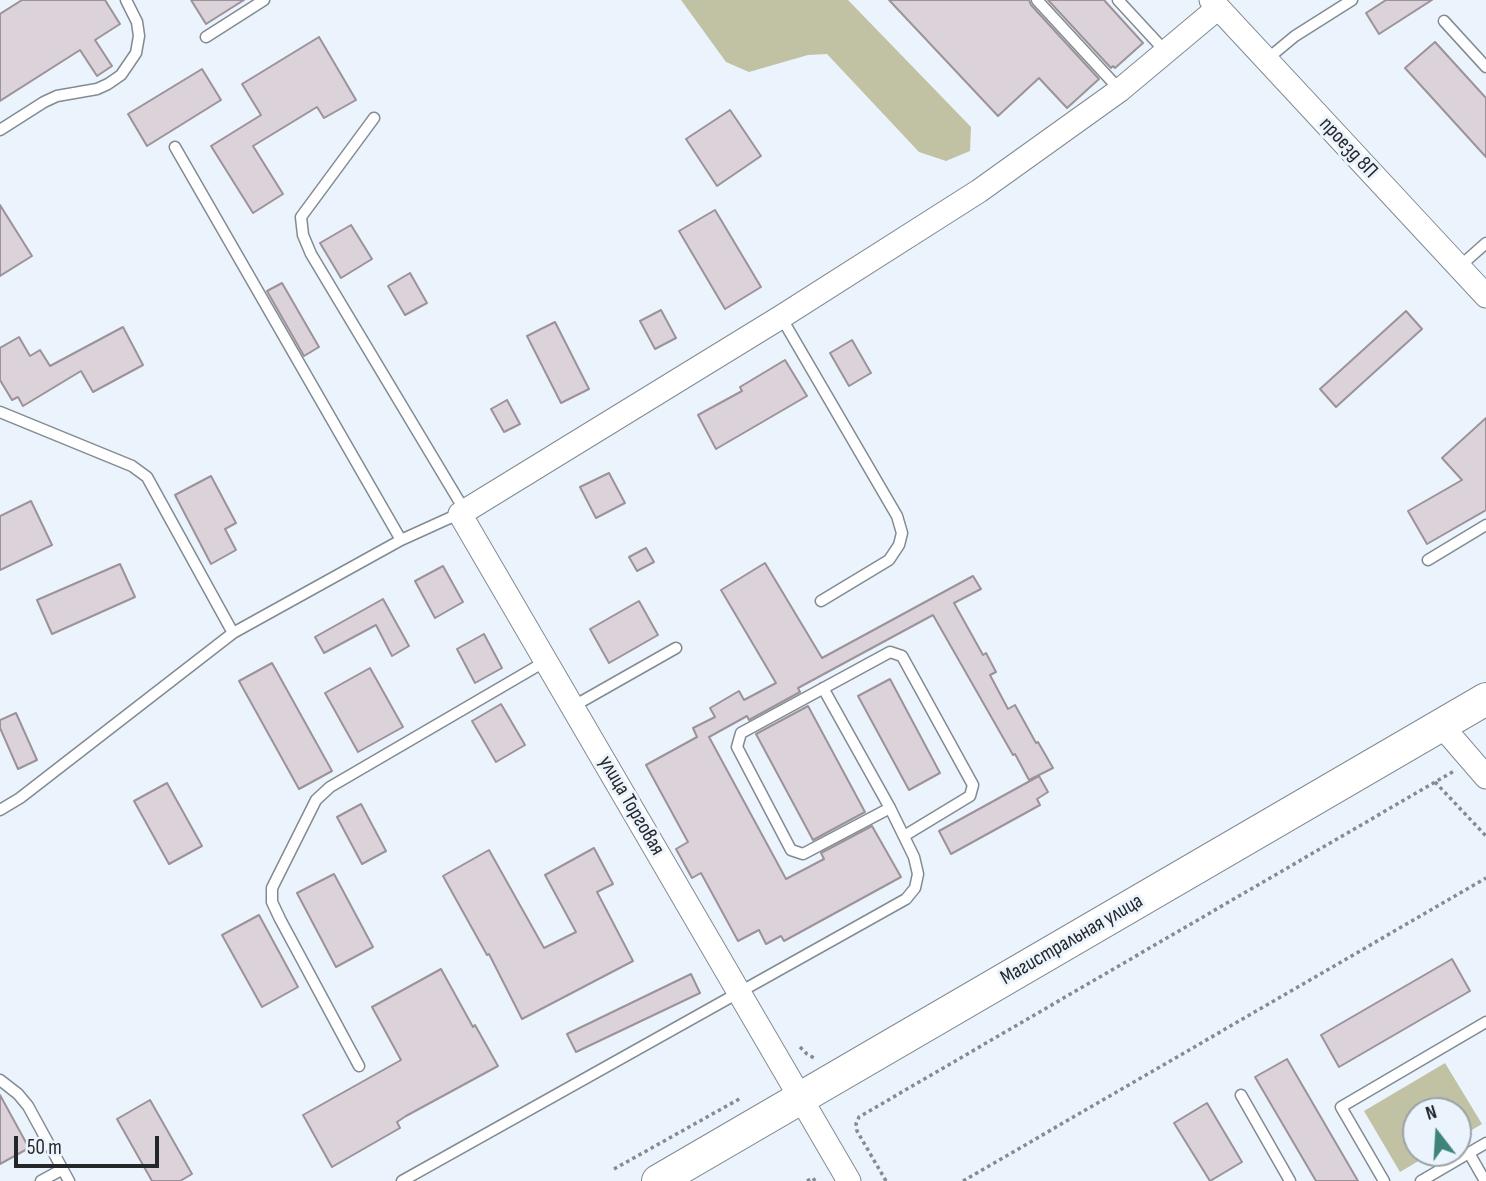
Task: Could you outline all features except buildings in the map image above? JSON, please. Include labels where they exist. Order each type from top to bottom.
[{"type":"main road","name":"Магистральная улица","points":[[658,1181],[1486,699]]},
{"type":"street","points":[[463,512],[781,317],[979,191],[1120,90],[1166,53],[1219,3]]},
{"type":"street","name":"проезд 8П","points":[[1219,3],[1266,60],[1486,296]]},
{"type":"street","name":"улица Торговая","points":[[463,512],[572,707],[849,1181]]},
{"type":"street","points":[[1441,725],[1486,777]]},
{"type":"lane","points":[[0,130],[57,96],[97,89],[121,75],[136,53],[139,36],[137,22],[126,0]]},
{"type":"lane","points":[[206,37],[264,0]]},
{"type":"lane","points":[[1037,0],[1120,90]]},
{"type":"lane","points":[[1118,0],[1166,53]]},
{"type":"lane","points":[[1266,60],[1295,36],[1352,0]]},
{"type":"lane","points":[[1444,21],[1486,67]]},
{"type":"lane","points":[[0,810],[20,798],[233,633],[401,540],[463,512],[311,254],[303,235],[301,217],[374,118]]},
{"type":"lane","points":[[175,147],[401,540]]},
{"type":"lane","points":[[1459,267],[1486,243]]},
{"type":"lane","points":[[781,317],[897,516],[902,533],[900,545],[889,560],[821,601]]},
{"type":"lane","points":[[0,412],[132,466],[147,477],[233,633]]},
{"type":"lane","points":[[1428,560],[1486,526]]},
{"type":"lane","points":[[572,707],[676,648]]},
{"type":"lane","points":[[890,808],[803,854],[791,850],[737,747],[741,733],[890,652],[902,656],[973,785],[970,796],[905,836]]},
{"type":"lane","points":[[359,1066],[280,919],[272,902],[272,888],[316,800],[330,788],[546,661]]},
{"type":"lane","points":[[402,1181],[906,899],[915,888],[918,874],[914,857],[890,808],[822,688]]},
{"type":"lane","points":[[1384,1181],[1341,1107],[1486,1022]]},
{"type":"lane","points":[[2,1085],[18,1094],[28,1106],[69,1181]]},
{"type":"lane","points":[[1241,1095],[1290,1181]]},
{"type":"lane","points":[[1472,1158],[1485,1181]]},
{"type":"lane","points":[[1422,1181],[1446,1167]]},
{"type":"lane","points":[[41,1181],[63,1169]]},
{"type":"path","points":[[886,1181],[857,1131],[859,1117],[1435,782],[1486,836]]},
{"type":"path","points":[[963,1181],[1486,878]]},
{"type":"path","points":[[614,1170],[741,1098]]},
{"type":"path","points":[[807,1181],[813,1178],[815,1181]]},
{"type":"green space","points":[[681,0],[848,0],[971,127],[970,151],[946,161],[919,152],[827,54],[808,55],[749,72],[726,62]]},
{"type":"green space","points":[[1445,1063],[1466,1097],[1402,1097],[1402,1167],[1408,1167],[1400,1172],[1364,1111]]},
{"type":"green space","points":[[1472,1108],[1482,1124],[1472,1130]]}]
